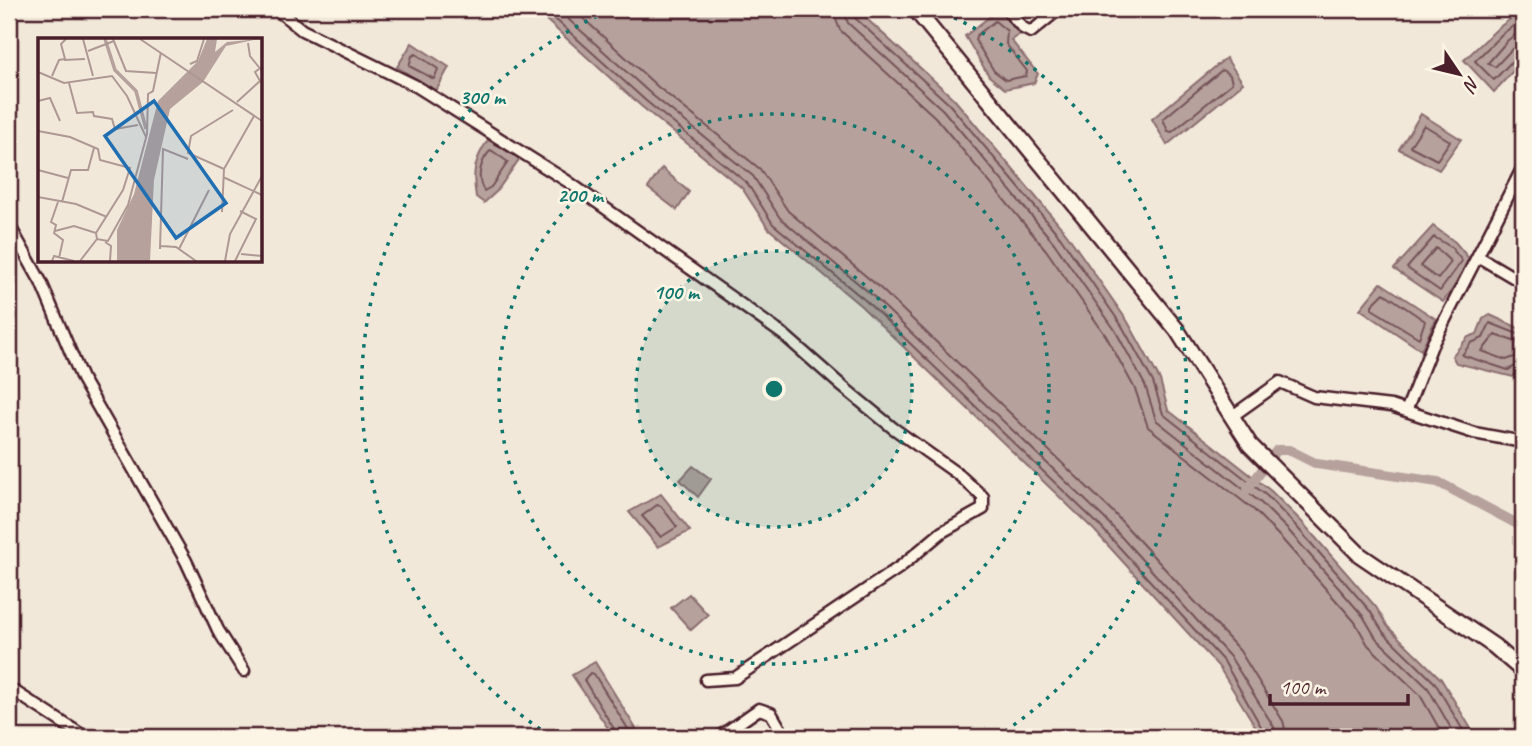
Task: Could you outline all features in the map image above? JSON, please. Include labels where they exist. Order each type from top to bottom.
[{"type":"main road","points":[[915,9],[1062,187],[1141,290],[1177,330],[1250,445],[1360,555],[1494,646],[1523,671]]},
{"type":"street","points":[[276,9],[302,30],[415,86],[567,181],[784,335],[843,387],[960,475],[983,497],[983,509],[942,532],[900,567],[796,639],[735,678],[705,680]]},
{"type":"street","points":[[1006,9],[1023,28],[1031,32],[1059,9]]},
{"type":"street","points":[[1407,409],[1432,345],[1523,167]]},
{"type":"street","points":[[9,225],[41,282],[82,379],[186,561],[218,630],[244,671]]},
{"type":"street","points":[[1479,257],[1523,283]]},
{"type":"street","points":[[1231,417],[1280,382],[1314,397],[1407,409],[1474,433],[1523,442]]},
{"type":"street","points":[[9,688],[85,737]]},
{"type":"street","points":[[719,737],[759,709],[771,713],[785,737]]},
{"type":"water","points":[[534,9],[856,9],[954,99],[1066,233],[1128,322],[1160,380],[1168,410],[1271,491],[1301,521],[1376,607],[1388,627],[1441,679],[1476,737],[1262,737],[1219,667],[1094,530],[861,306],[768,228],[742,188],[641,106]]},
{"type":"water","points":[[998,10],[1020,34],[1011,40],[1038,74],[1034,83],[1005,89],[989,76],[965,36]]},
{"type":"water","points":[[1523,10],[1523,60],[1494,92],[1464,60],[1498,28]]},
{"type":"water","points":[[412,43],[449,67],[436,91],[397,67]]},
{"type":"water","points":[[1226,58],[1243,83],[1167,145],[1152,119]]},
{"type":"water","points":[[1421,114],[1461,139],[1439,170],[1399,149]]},
{"type":"water","points":[[488,140],[520,158],[497,191],[484,203],[476,197],[474,174],[477,160]]},
{"type":"water","points":[[662,168],[689,192],[677,210],[648,188]]},
{"type":"water","points":[[1433,226],[1455,242],[1472,262],[1443,302],[1394,269]]},
{"type":"water","points":[[1381,283],[1436,319],[1421,350],[1360,309]]},
{"type":"water","points":[[1490,315],[1523,330],[1523,365],[1513,377],[1456,363],[1452,356],[1468,337],[1477,334],[1483,319]]},
{"type":"water","points":[[693,466],[711,479],[698,497],[680,480]]},
{"type":"water","points":[[661,494],[690,531],[658,547],[629,512]]},
{"type":"water","points":[[689,594],[708,615],[691,630],[671,608]]},
{"type":"water","points":[[595,662],[641,737],[614,737],[572,675]]},
{"type":"waterway","points":[[1248,489],[1277,450],[1289,450],[1317,464],[1438,482],[1523,527]]}]
